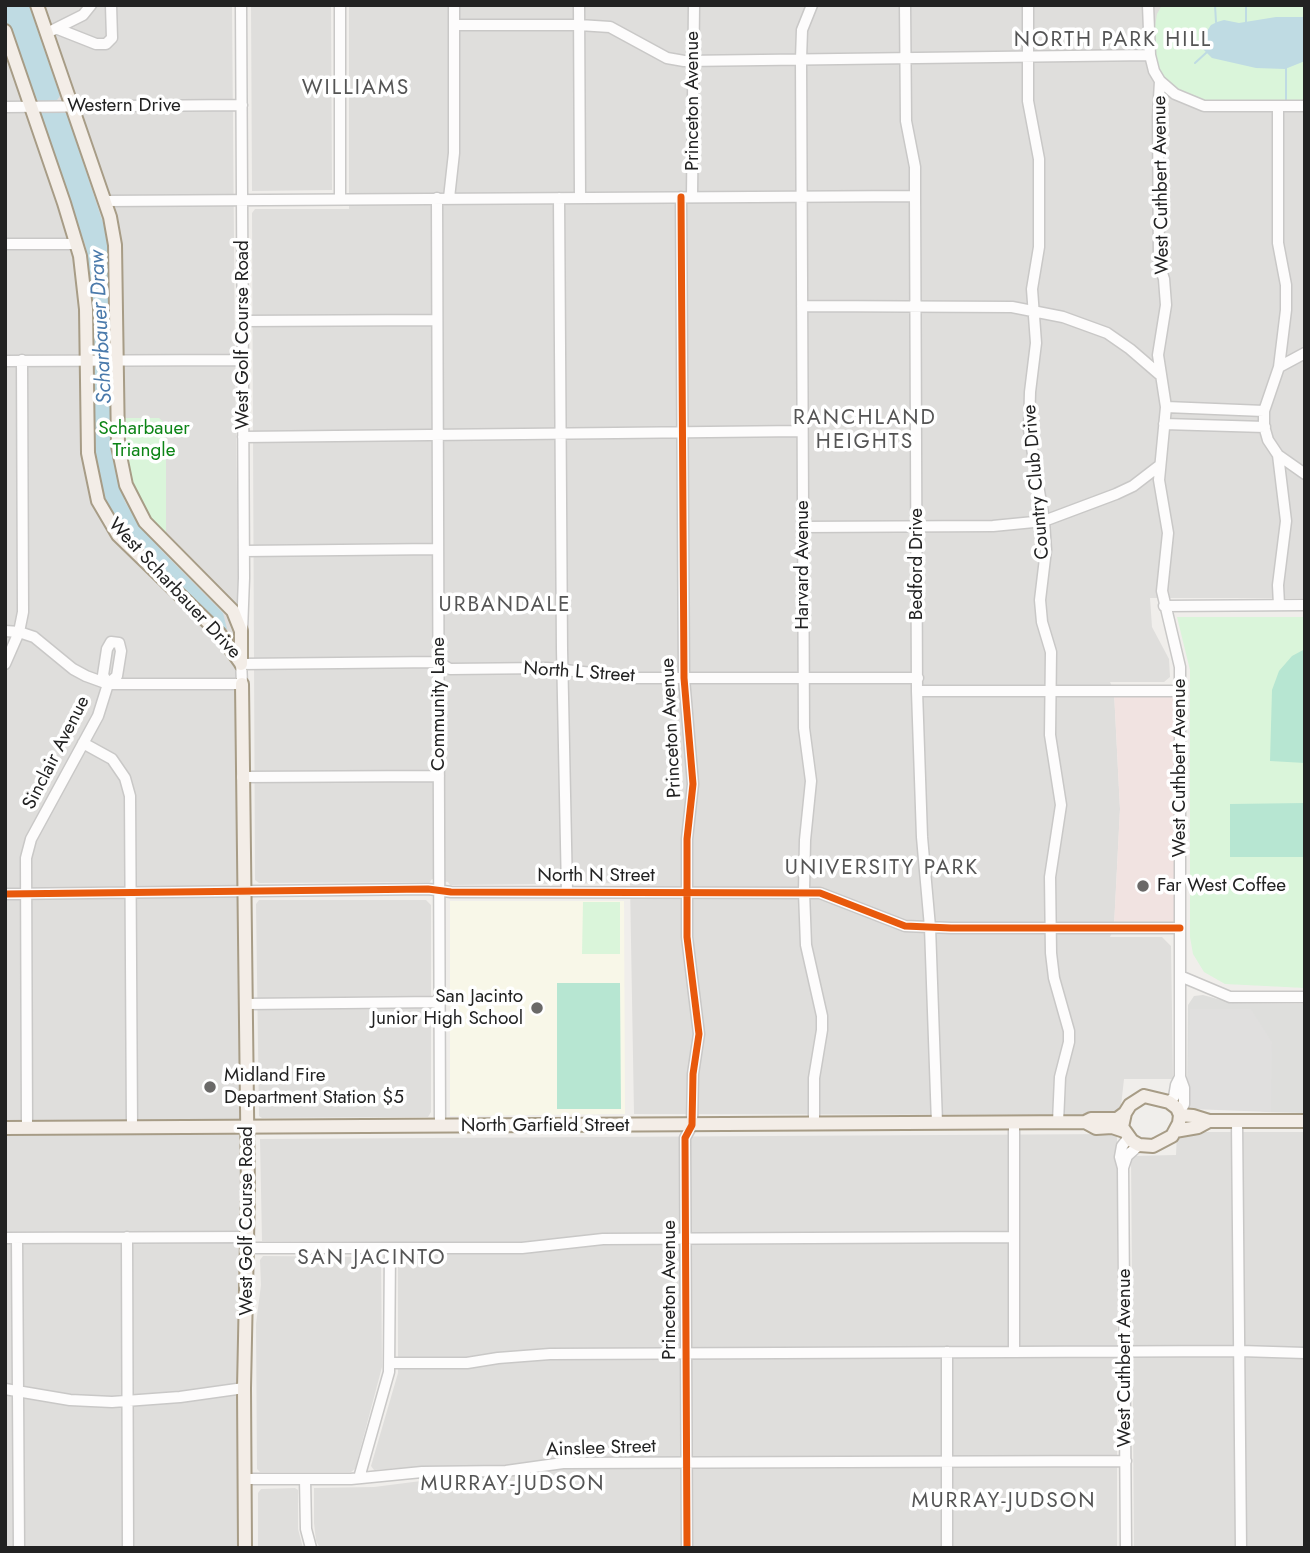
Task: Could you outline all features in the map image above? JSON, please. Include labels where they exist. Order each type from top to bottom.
[{"type":"main road","name":"West Scharbauer Drive","points":[[37,5],[52,30],[68,106],[104,201],[116,249],[115,360],[118,446],[126,485],[145,522],[233,611],[241,631],[241,664]]},
{"type":"main road","name":"West Scharbauer Drive","points":[[5,32],[64,203],[81,264],[89,361],[88,453],[92,482],[104,514],[118,535],[226,640],[241,664]]},
{"type":"main road","name":"West Golf Course Road","points":[[242,684],[249,1243],[244,1388],[245,1548]]},
{"type":"main road","points":[[1131,1138],[1122,1120],[1136,1099],[1144,1096],[1169,1102],[1179,1115],[1209,1121],[1305,1121]]},
{"type":"main road","points":[[1085,1122],[1091,1119],[1117,1119],[1125,1113]]},
{"type":"main road","points":[[1085,1122],[1096,1128],[1112,1127],[1153,1146],[1167,1140],[1175,1131],[1179,1115]]},
{"type":"main road","points":[[1175,1131],[1198,1127],[1209,1121]]},
{"type":"main road","name":"North Garfield Street","points":[[5,1128],[1085,1122]]},
{"type":"street","points":[[52,30],[83,15],[91,5]]},
{"type":"street","points":[[52,30],[96,44],[106,44],[112,38],[111,5]]},
{"type":"street","name":"West Golf Course Road","points":[[241,5],[244,551],[242,684]]},
{"type":"street","points":[[340,5],[340,199]]},
{"type":"street","points":[[449,198],[454,153],[454,5]]},
{"type":"street","points":[[579,5],[580,198]]},
{"type":"street","name":"Princeton Avenue","points":[[687,1548],[685,1138],[692,1125],[692,1082],[699,1018],[689,965],[687,839],[693,783],[684,678],[682,432],[694,5]]},
{"type":"street","name":"Harvard Avenue","points":[[812,5],[802,30],[801,197],[804,728],[811,781],[804,840],[804,892],[806,945],[822,1016],[814,1078],[814,1123]]},
{"type":"street","name":"Bedford Drive","points":[[905,5],[906,121],[915,167],[918,691],[922,836],[930,927],[937,1123]]},
{"type":"street","name":"Country Club Drive","points":[[1028,5],[1028,101],[1039,159],[1039,247],[1032,289],[1037,344],[1030,392],[1030,430],[1044,521],[1046,550],[1040,600],[1042,622],[1051,652],[1050,735],[1061,805],[1051,877],[1050,928],[1054,978],[1069,1031],[1060,1077],[1058,1122]]},
{"type":"street","name":"West Cuthbert Avenue","points":[[1148,5],[1150,55],[1154,71],[1160,80],[1159,264],[1164,279],[1166,305],[1158,355],[1166,407],[1159,466],[1168,533],[1162,591],[1180,667],[1180,1077],[1184,1088],[1184,1104],[1179,1115]]},
{"type":"street","points":[[1148,17],[1156,5]]},
{"type":"street","points":[[454,25],[610,27],[667,58],[684,61],[1150,55]]},
{"type":"street","points":[[1160,80],[1175,94],[1204,106],[1305,106]]},
{"type":"street","name":"Western Drive","points":[[5,107],[242,105]]},
{"type":"street","points":[[1278,106],[1278,243],[1287,295],[1279,367],[1264,411],[1265,427],[1268,440],[1278,456],[1305,474]]},
{"type":"street","points":[[104,201],[915,196]]},
{"type":"street","name":"Community Lane","points":[[437,198],[440,1126]]},
{"type":"street","points":[[559,198],[562,669],[567,892]]},
{"type":"street","points":[[5,244],[76,244]]},
{"type":"street","points":[[802,306],[1012,307],[1033,311],[1063,317],[1107,333],[1159,374]]},
{"type":"street","points":[[243,321],[437,320]]},
{"type":"street","points":[[1279,367],[1305,353]]},
{"type":"street","points":[[5,360],[243,360]]},
{"type":"street","points":[[5,664],[19,632],[23,612],[22,360]]},
{"type":"street","points":[[1166,407],[1264,411]]},
{"type":"street","points":[[1217,409],[1217,426]]},
{"type":"street","points":[[1164,425],[1265,427]]},
{"type":"street","points":[[243,437],[803,431]]},
{"type":"street","points":[[1278,456],[1286,521],[1278,585],[1279,605]]},
{"type":"street","points":[[803,527],[993,526],[1044,521],[1133,486],[1159,466]]},
{"type":"street","points":[[244,551],[438,549]]},
{"type":"street","points":[[1164,606],[1305,605]]},
{"type":"street","points":[[5,631],[34,637],[86,676],[108,684],[242,684]]},
{"type":"street","name":"North L Street","points":[[241,664],[438,662],[450,669],[562,669],[636,678],[918,678]]},
{"type":"street","name":"Sinclair Avenue","points":[[27,1128],[26,858],[31,839],[98,716],[108,684]]},
{"type":"street","points":[[918,691],[1180,691]]},
{"type":"street","points":[[83,743],[112,759],[125,778],[130,798],[132,1128]]},
{"type":"street","points":[[242,777],[439,776]]},
{"type":"street","name":"North N Street","points":[[5,894],[439,890],[820,892],[905,926],[1180,928]]},
{"type":"street","points":[[1180,976],[1230,997],[1305,997]]},
{"type":"street","points":[[246,1004],[440,1002]]},
{"type":"street","name":"West Cuthbert Avenue","points":[[1169,1102],[1174,1097],[1180,1077]]},
{"type":"street","points":[[1014,1122],[1014,1352]]},
{"type":"street","points":[[1237,1122],[1241,1548]]},
{"type":"street","name":"West Cuthbert Avenue","points":[[1126,1548],[1123,1168],[1120,1157],[1122,1146],[1131,1138]]},
{"type":"street","points":[[5,1238],[127,1237],[390,1248],[522,1248],[603,1239],[1014,1237]]},
{"type":"street","points":[[127,1237],[128,1548]]},
{"type":"street","points":[[17,1238],[19,1548]]},
{"type":"street","points":[[359,1478],[389,1372],[390,1248]]},
{"type":"street","points":[[390,1363],[467,1363],[498,1357],[550,1354],[1125,1351],[1305,1353]]},
{"type":"street","points":[[947,1352],[947,1548]]},
{"type":"street","points":[[5,1389],[72,1400],[112,1402],[244,1388]]},
{"type":"street","name":"Ainslee Street","points":[[245,1479],[359,1478],[422,1472],[506,1471],[563,1464],[1126,1461]]},
{"type":"street","points":[[306,1479],[306,1529],[311,1548]]},
{"type":"shaded area","points":[[5,5],[232,5],[243,891],[243,1548],[5,1548]]},
{"type":"shaded area","points":[[251,5],[331,5],[332,190],[252,191]]},
{"type":"shaded area","points":[[349,5],[1305,5],[1305,598],[1150,598],[1152,627],[1169,659],[1170,677],[1164,682],[1110,682],[1114,691],[1120,809],[1114,927],[1110,937],[1162,937],[1171,946],[1173,1079],[1124,1079],[1120,1115],[634,1114],[630,883],[450,885],[448,882],[432,879],[430,882],[259,883],[255,880],[252,213],[255,209],[349,209]]},
{"type":"shaded area","points":[[1114,691],[1179,691],[1180,927],[1114,927],[1120,809]]},
{"type":"shaded area","points":[[259,900],[426,900],[431,905],[431,1112],[428,1117],[259,1116],[256,904]]},
{"type":"shaded area","name":"San Jacinto Junior High School","points":[[450,901],[624,901],[625,1114],[450,1116]]},
{"type":"shaded area","points":[[1203,995],[1232,1003],[1305,1004],[1305,1113],[1266,1112],[1187,1100],[1188,1005],[1194,996]]},
{"type":"shaded area","points":[[1190,1009],[1251,1009],[1272,1042],[1271,1112],[1191,1109],[1187,1106]]},
{"type":"shaded area","points":[[1177,1132],[1305,1132],[1305,1548],[1134,1548],[1131,1156],[1176,1155]]},
{"type":"shaded area","points":[[1114,1134],[1117,1137],[1117,1548],[320,1548],[316,1541],[314,1488],[374,1487],[429,1480],[427,1466],[374,1470],[371,1466],[398,1373],[398,1242],[262,1241],[260,1139]]},
{"type":"shaded area","points":[[263,1256],[378,1257],[381,1260],[382,1367],[355,1469],[351,1472],[260,1472],[257,1469],[256,1324],[261,1285],[260,1260]]},
{"type":"shaded area","points":[[261,1489],[298,1490],[298,1529],[303,1548],[258,1548],[258,1493]]},
{"type":"green space","points":[[1162,5],[1305,5],[1305,105],[1203,104],[1178,93],[1162,76],[1154,58],[1154,32],[1157,14]]},
{"type":"green space","name":"Scharbauer Triangle","points":[[124,418],[159,418],[166,424],[166,534],[143,508],[133,487],[125,454]]},
{"type":"green space","points":[[1177,617],[1305,617],[1305,988],[1225,984],[1204,972],[1193,954],[1190,937],[1190,670]]},
{"type":"green space","points":[[1305,649],[1305,763],[1270,761],[1272,690],[1279,671],[1292,656]]},
{"type":"green space","points":[[1305,803],[1305,857],[1230,857],[1230,804]]},
{"type":"green space","points":[[583,902],[620,902],[620,954],[582,954]]},
{"type":"green space","points":[[557,983],[620,983],[621,1109],[557,1109]]},
{"type":"water","name":"Scharbauer Draw","points":[[5,5],[29,5],[60,96],[57,100],[68,117],[106,232],[112,272],[113,459],[125,502],[139,525],[161,550],[223,613],[227,629],[223,631],[126,535],[113,517],[98,483],[94,465],[93,371],[96,352],[92,349],[86,247],[40,119],[37,99],[32,94],[5,19]]},
{"type":"water","points":[[1276,17],[1305,17],[1305,61],[1285,69],[1256,68],[1212,58],[1203,49],[1203,37],[1211,25],[1217,22],[1224,20],[1239,23]]},
{"type":"waterway","points":[[1215,5],[1216,22]]},
{"type":"waterway","points":[[1246,5],[1246,22]]},
{"type":"waterway","points":[[1195,63],[1207,52]]},
{"type":"waterway","points":[[1286,68],[1286,101]]},
{"type":"cycle path","points":[[681,197],[684,678],[693,784],[687,839],[687,937],[699,1034],[693,1074],[692,1125],[685,1138],[687,1548]]},
{"type":"cycle path","points":[[5,894],[428,889],[451,892],[820,893],[905,926],[1180,928]]},
{"type":"place","name":"Far West Coffee","points":[[1143,886]]},
{"type":"place","name":"San Jacinto Junior High School","points":[[537,1008]]},
{"type":"place","name":"Midland Fire Department Station $5","points":[[210,1087]]},
{"type":"district","name":"NORTH PARK HILL","points":[[1113,41]]},
{"type":"district","name":"WILLIAMS","points":[[356,89]]},
{"type":"district","name":"RANCHLAND HEIGHTS","points":[[865,431]]},
{"type":"district","name":"URBANDALE","points":[[505,606]]},
{"type":"district","name":"UNIVERSITY PARK","points":[[882,869]]},
{"type":"district","name":"SAN JACINTO","points":[[372,1259]]},
{"type":"district","name":"MURRAY-JUDSON","points":[[513,1485]]},
{"type":"district","name":"MURRAY-JUDSON","points":[[1004,1502]]}]
